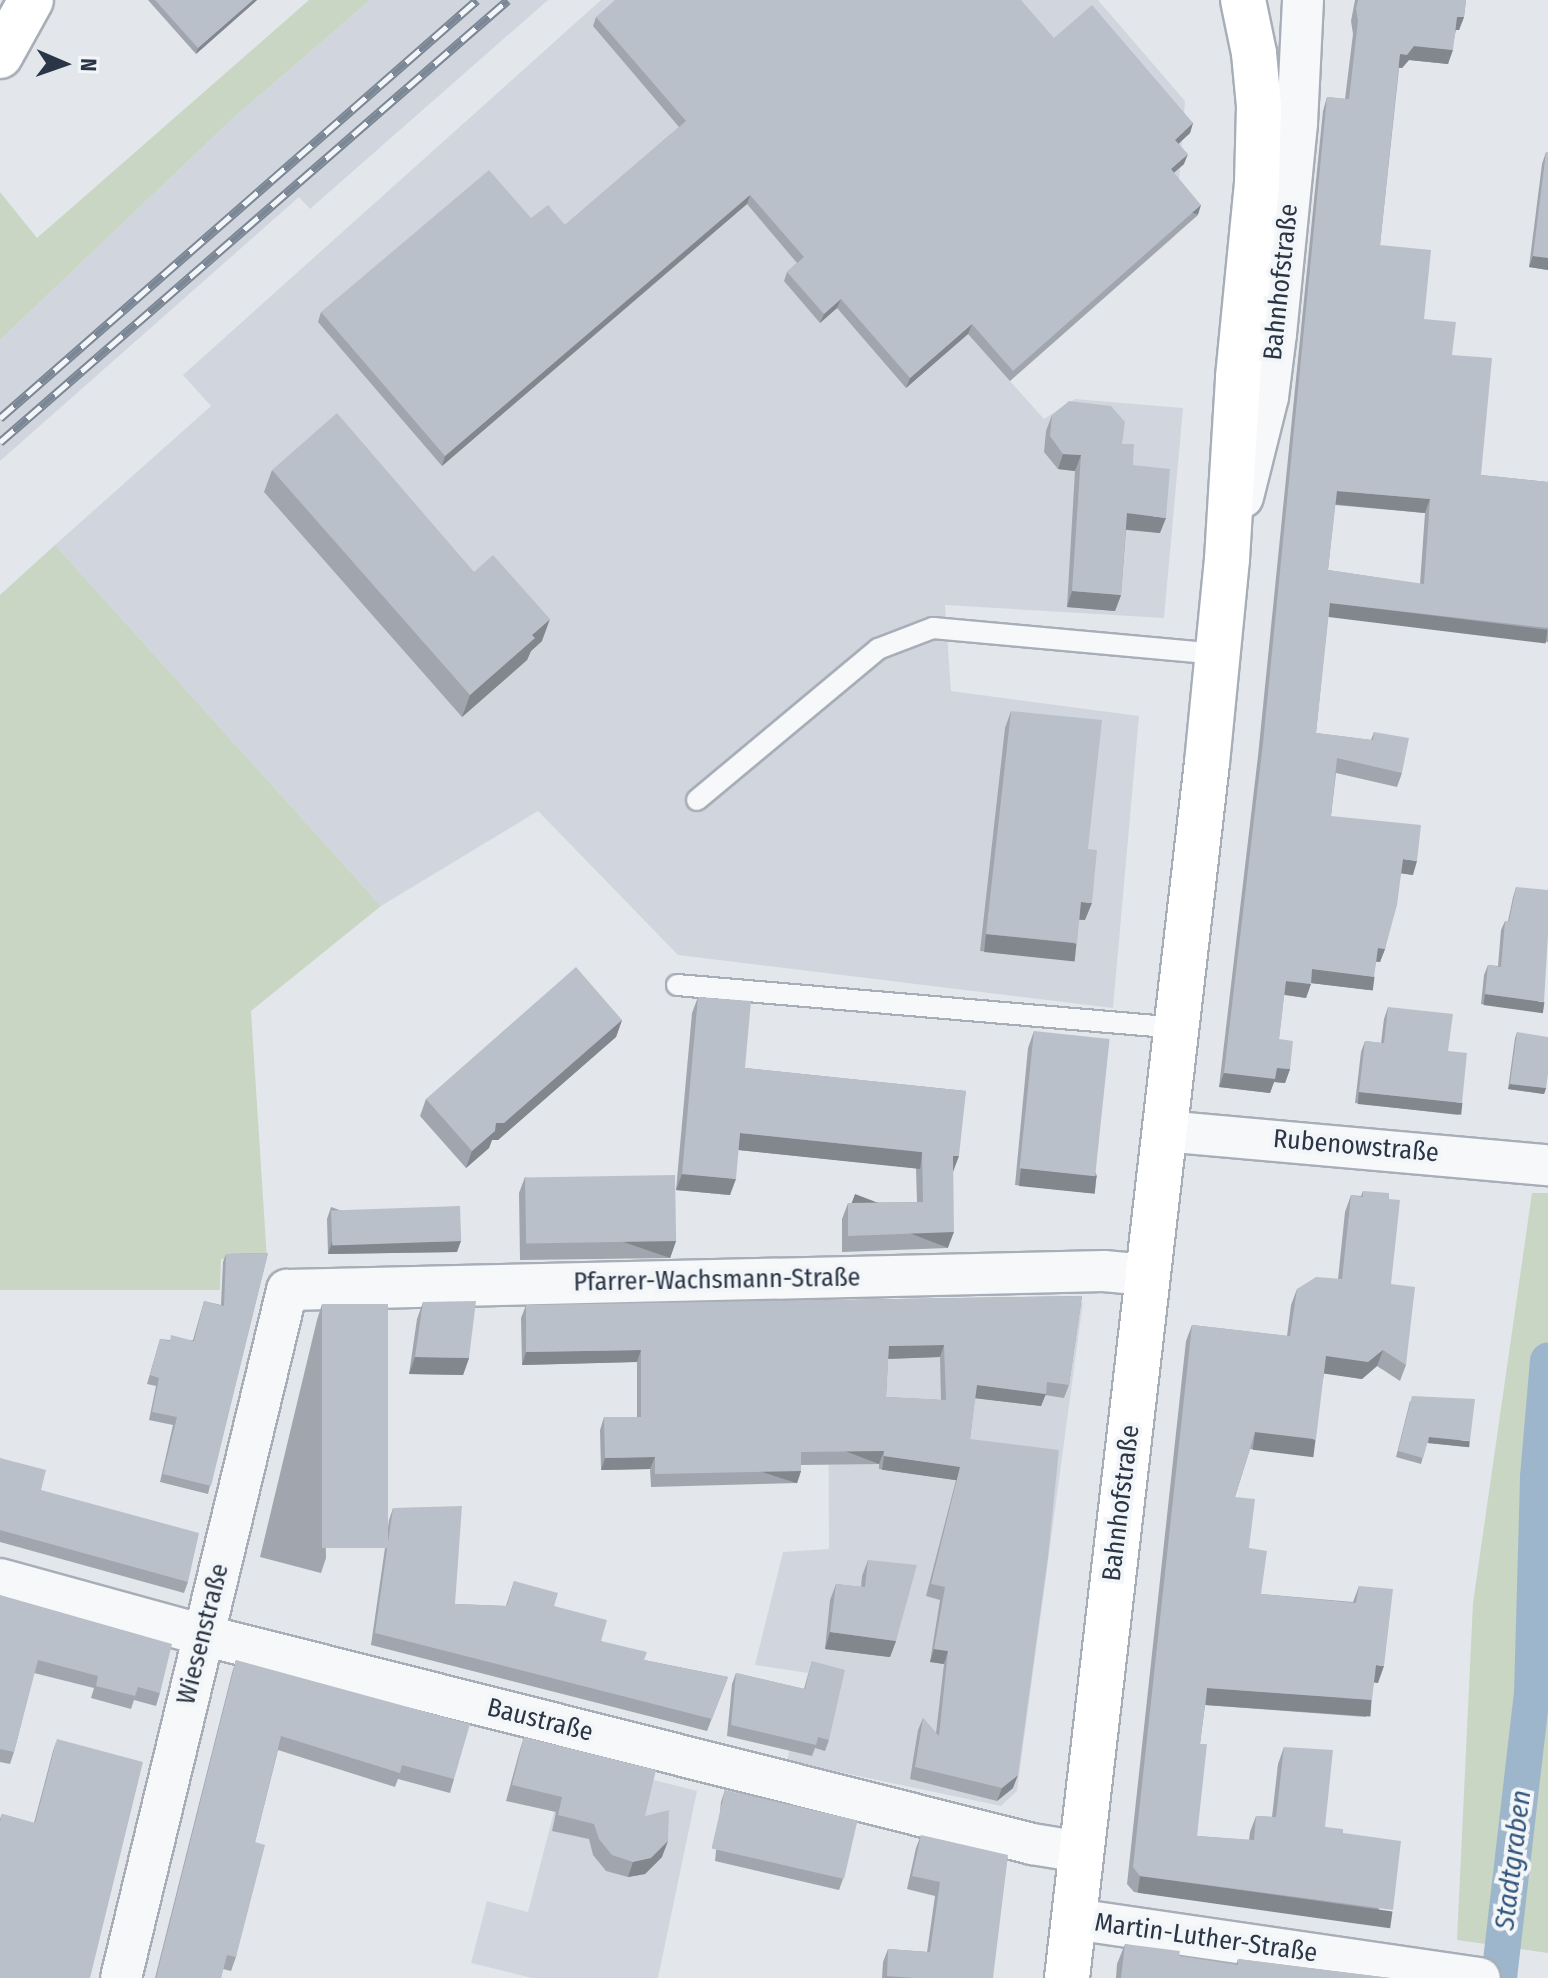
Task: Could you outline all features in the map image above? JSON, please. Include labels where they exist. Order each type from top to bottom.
[{"type":"main road","points":[[0,56],[31,0]]},
{"type":"main road","name":"Bahnhofstraße","points":[[1067,1978],[1227,559],[1238,377],[1257,183],[1259,106],[1254,53],[1243,0]]},
{"type":"street","name":"Bahnhofstraße","points":[[1227,559],[1268,397],[1297,123],[1303,0]]},
{"type":"street","name":"Rubenowstraße","points":[[1164,1131],[1533,1164]]},
{"type":"street","name":"Pfarrer-Wachsmann-Straße","points":[[287,1290],[1088,1271],[1147,1275]]},
{"type":"street","name":"Wiesenstraße","points":[[121,1978],[287,1290]]},
{"type":"street","name":"Baustraße","points":[[0,1579],[203,1635],[1032,1844],[1081,1852]]},
{"type":"street","name":"Martin-Luther-Straße","points":[[1074,1919],[1468,1976]]},
{"type":"lane","points":[[697,800],[878,649],[933,628],[1218,654]]},
{"type":"lane","points":[[677,985],[1175,1028]]},
{"type":"shaded area","points":[[370,0],[548,0],[310,209],[299,197],[0,461],[0,340],[231,120]]},
{"type":"shaded area","points":[[601,0],[1098,0],[1185,101],[1175,236],[1010,381],[1044,419],[1075,399],[1183,408],[1164,618],[945,605],[951,691],[1139,716],[1113,1008],[678,955],[538,811],[381,906],[55,545],[211,406],[183,375]]},
{"type":"shaded area","points":[[1083,1302],[1017,1791],[1001,1806],[787,1761],[808,1673],[755,1665],[783,1552],[829,1549],[828,1304]]},
{"type":"shaded area","points":[[568,1758],[697,1791],[658,1978],[532,1978],[471,1963],[487,1901],[528,1912]]},
{"type":"green space","points":[[309,0],[370,0],[231,120],[0,340],[0,192],[37,238]]},
{"type":"green space","points":[[55,545],[381,906],[251,1011],[267,1260],[221,1259],[220,1290],[0,1290],[0,595]]},
{"type":"green space","points":[[1532,1193],[1548,1193],[1548,1953],[1457,1940],[1473,1603]]},
{"type":"building","points":[[155,0],[253,0],[198,48]]},
{"type":"building","points":[[615,0],[1021,0],[1054,38],[1092,5],[1193,123],[1175,140],[1188,154],[1171,169],[1201,205],[1013,371],[972,324],[910,378],[841,299],[824,314],[787,272],[804,257],[750,195],[445,456],[321,312],[489,170],[531,218],[548,205],[565,225],[686,121],[596,17]]},
{"type":"building","points":[[1358,0],[1466,0],[1464,17],[1457,17],[1453,50],[1414,46],[1407,55],[1400,54],[1380,245],[1431,250],[1424,319],[1456,322],[1452,355],[1492,358],[1481,475],[1548,482],[1548,628],[1330,603],[1316,733],[1373,740],[1374,732],[1409,738],[1402,773],[1337,758],[1331,816],[1421,825],[1417,861],[1403,859],[1397,905],[1385,949],[1378,948],[1374,977],[1312,969],[1311,984],[1286,981],[1279,1039],[1293,1041],[1290,1069],[1277,1068],[1275,1079],[1224,1073],[1263,743],[1327,97],[1349,99],[1358,21]],"holes":[[[1337,491],[1430,499],[1424,584],[1328,570]]]},
{"type":"building","points":[[1548,152],[1548,258],[1533,256]]},
{"type":"building","points":[[1069,401],[1111,406],[1125,422],[1122,444],[1134,444],[1133,465],[1170,469],[1166,518],[1127,513],[1121,595],[1072,591],[1081,455],[1063,454],[1050,436],[1052,415]]},
{"type":"building","points":[[337,413],[474,572],[493,555],[550,619],[532,635],[535,638],[470,695],[272,470]]},
{"type":"building","points":[[1011,711],[1102,720],[1088,849],[1097,850],[1092,903],[1081,902],[1077,943],[986,934]]},
{"type":"building","points":[[1516,887],[1548,890],[1544,1002],[1485,994],[1488,965],[1501,967],[1505,921],[1509,921]]},
{"type":"building","points":[[576,967],[622,1020],[504,1123],[496,1123],[495,1131],[472,1151],[426,1099]]},
{"type":"building","points":[[698,997],[751,1001],[745,1068],[966,1091],[959,1156],[953,1156],[954,1232],[848,1236],[848,1203],[923,1202],[922,1152],[740,1133],[736,1179],[682,1174]]},
{"type":"building","points":[[1388,1007],[1453,1014],[1448,1051],[1467,1053],[1462,1103],[1359,1092],[1365,1041],[1384,1043]]},
{"type":"building","points":[[1034,1031],[1110,1039],[1095,1176],[1020,1168]]},
{"type":"building","points":[[1517,1032],[1548,1037],[1546,1088],[1510,1084]]},
{"type":"building","points":[[675,1175],[676,1241],[526,1244],[525,1178]]},
{"type":"building","points":[[1363,1191],[1389,1193],[1389,1199],[1400,1200],[1391,1284],[1415,1287],[1406,1365],[1383,1350],[1368,1362],[1326,1356],[1316,1439],[1255,1432],[1235,1497],[1255,1499],[1249,1548],[1267,1551],[1261,1594],[1356,1603],[1359,1586],[1393,1589],[1384,1666],[1376,1665],[1372,1700],[1207,1688],[1200,1744],[1207,1744],[1197,1836],[1254,1840],[1256,1816],[1276,1817],[1284,1747],[1333,1750],[1325,1827],[1343,1829],[1343,1833],[1401,1841],[1393,1910],[1140,1876],[1133,1867],[1192,1325],[1290,1336],[1297,1289],[1316,1277],[1342,1279],[1351,1195],[1363,1197]]},
{"type":"building","points":[[460,1206],[461,1241],[332,1245],[331,1211]]},
{"type":"building","points":[[268,1253],[211,1486],[163,1474],[177,1417],[152,1412],[159,1378],[150,1375],[160,1339],[170,1341],[171,1335],[194,1341],[204,1301],[224,1306],[226,1254]]},
{"type":"building","points":[[1082,1296],[1069,1385],[1047,1382],[1046,1394],[977,1385],[970,1439],[1059,1450],[1048,1557],[1018,1775],[1002,1788],[915,1767],[923,1718],[939,1736],[948,1651],[934,1649],[945,1587],[931,1584],[960,1467],[884,1456],[884,1451],[801,1452],[801,1471],[655,1474],[655,1457],[605,1458],[604,1417],[641,1417],[641,1350],[526,1352],[526,1305]],"holes":[[[944,1345],[946,1400],[886,1397],[889,1346]]]},
{"type":"building","points":[[476,1301],[469,1358],[415,1357],[423,1302]]},
{"type":"building","points":[[322,1304],[388,1304],[388,1548],[322,1548]]},
{"type":"building","points":[[1412,1396],[1475,1399],[1470,1441],[1429,1437],[1423,1458],[1398,1451]]},
{"type":"building","points":[[0,1458],[46,1470],[41,1490],[199,1533],[188,1582],[0,1530]]},
{"type":"building","points":[[462,1506],[455,1604],[507,1606],[514,1581],[558,1593],[554,1606],[607,1620],[601,1641],[647,1652],[644,1660],[728,1677],[712,1719],[375,1633],[393,1508]]},
{"type":"building","points":[[868,1560],[917,1565],[896,1641],[830,1632],[836,1584],[865,1587]]},
{"type":"building","points":[[0,1595],[172,1644],[160,1693],[138,1687],[135,1696],[96,1686],[98,1676],[38,1660],[14,1752],[0,1749]]},
{"type":"building","points":[[236,1660],[470,1724],[454,1779],[402,1765],[400,1773],[281,1736],[255,1842],[265,1845],[236,1957],[227,1955],[221,1978],[156,1978]]},
{"type":"building","points":[[812,1661],[845,1670],[829,1740],[818,1737],[816,1745],[731,1725],[736,1673],[805,1689]]},
{"type":"building","points":[[524,1737],[656,1770],[645,1816],[669,1810],[668,1841],[651,1858],[633,1862],[612,1855],[599,1839],[594,1824],[558,1815],[562,1797],[512,1785]]},
{"type":"building","points":[[57,1739],[143,1762],[90,1978],[0,1978],[0,1822],[2,1814],[35,1823]]},
{"type":"building","points":[[725,1790],[858,1821],[844,1879],[712,1848]]},
{"type":"building","points":[[921,1835],[1008,1855],[993,1978],[887,1976],[888,1949],[930,1952],[940,1882],[912,1876]]},
{"type":"building","points":[[1125,1944],[1180,1951],[1179,1956],[1238,1965],[1238,1959],[1390,1978],[1121,1978]]},
{"type":"waterway","name":"Stadtgraben","points":[[1499,1978],[1532,1694],[1538,1477],[1548,1360]]},
{"type":"railway","points":[[0,418],[477,0]]},
{"type":"railway","points":[[0,442],[508,0]]}]
